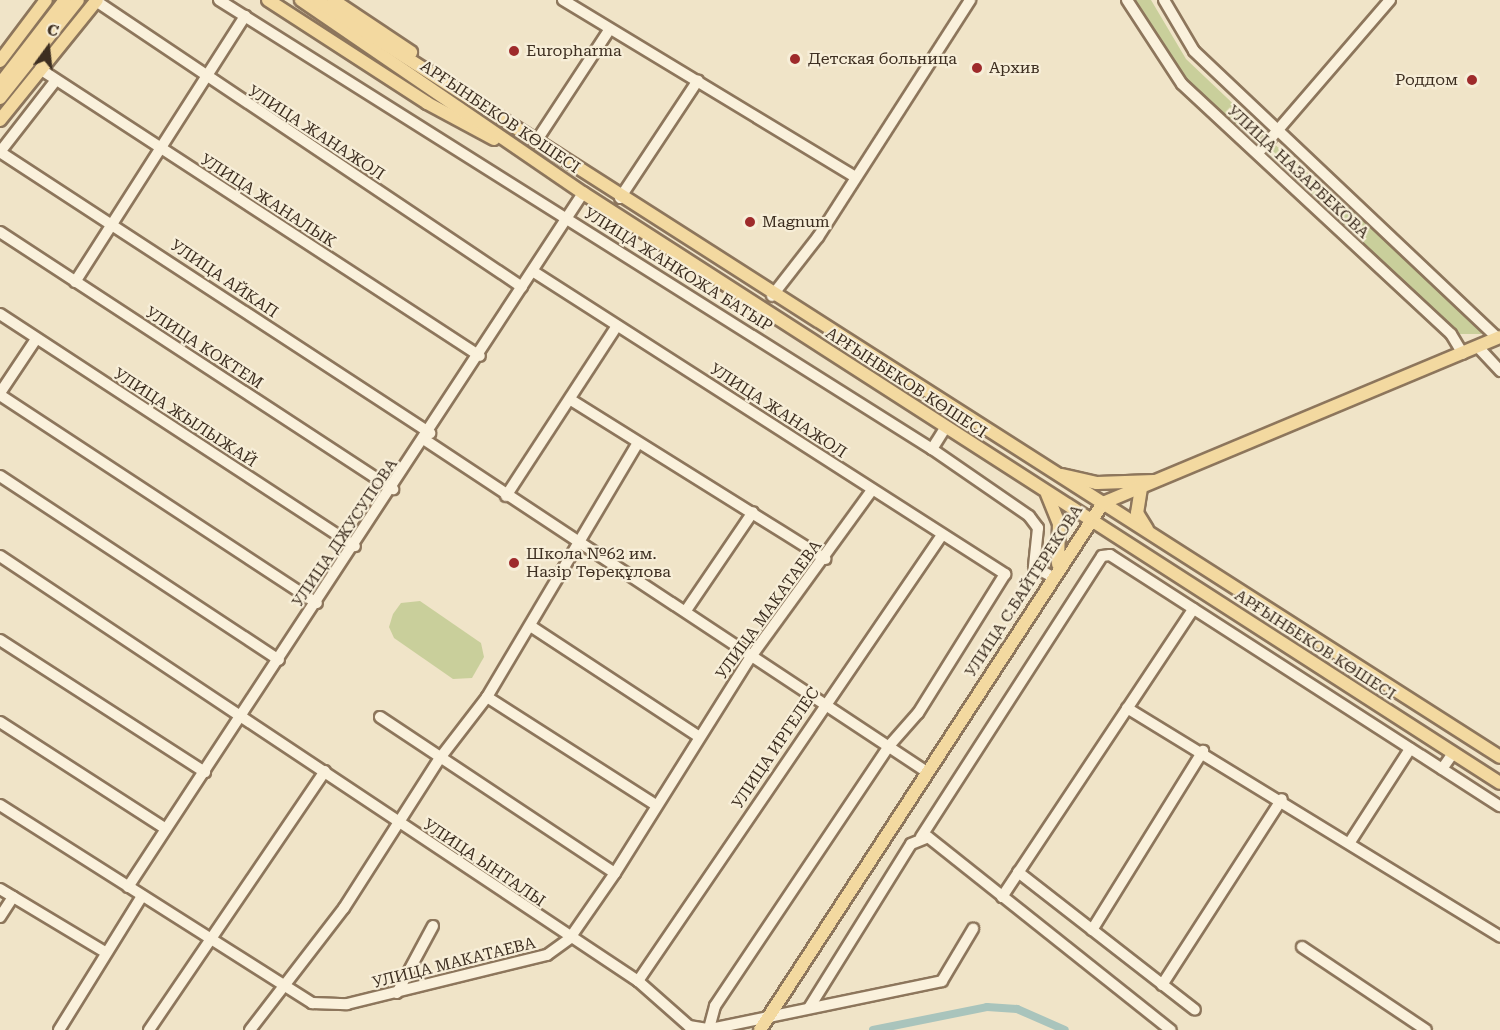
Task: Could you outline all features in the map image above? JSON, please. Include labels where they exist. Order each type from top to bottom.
[{"type":"main road","points":[[0,61],[46,0]]},
{"type":"main road","points":[[0,84],[65,0]]},
{"type":"main road","points":[[0,98],[78,0]]},
{"type":"main road","points":[[0,120],[97,0]]},
{"type":"main road","points":[[268,0],[427,103],[512,146]]},
{"type":"main road","name":"АРҒЫНБЕКОВ КӨШЕСІ","points":[[301,0],[583,194],[1500,783]]},
{"type":"main road","name":"АРҒЫНБЕКОВ КӨШЕСІ","points":[[316,0],[772,296],[1103,503],[1500,757]]},
{"type":"main road","points":[[333,0],[466,89],[518,132]]},
{"type":"main road","name":"УЛИЦА С.БАЙТЕРЕКОВА","points":[[763,1025],[1058,564],[1103,503],[1158,482],[1499,337]]},
{"type":"main road","points":[[1057,474],[1097,483],[1158,482]]},
{"type":"main road","points":[[1141,488],[1137,513],[1149,533]]},
{"type":"main road","points":[[1046,493],[1059,523],[1058,564]]},
{"type":"street","name":"УЛИЦА ЖАНАЖОЛ","points":[[97,0],[208,80],[522,287]]},
{"type":"street","name":"УЛИЦА ЖАНКОЖА БАТЫР","points":[[219,0],[567,217],[932,449],[1029,516],[1038,528],[1034,567],[1051,576]]},
{"type":"street","points":[[563,0],[855,177]]},
{"type":"street","points":[[772,296],[855,177],[970,0]]},
{"type":"street","name":"УЛИЦА НАЗАРБЕКОВА","points":[[1127,0],[1169,68],[1451,334],[1463,354]]},
{"type":"street","name":"УЛИЦА НАЗАРБЕКОВА","points":[[1164,0],[1194,51],[1499,337]]},
{"type":"street","points":[[1258,153],[1390,0]]},
{"type":"street","points":[[75,282],[208,80],[245,16]]},
{"type":"street","points":[[536,143],[610,29]]},
{"type":"street","name":"УЛИЦА ЖАНАЛЫК","points":[[40,69],[480,356]]},
{"type":"street","points":[[0,152],[56,80]]},
{"type":"street","points":[[620,198],[698,80]]},
{"type":"street","name":"УЛИЦА АЙКАП","points":[[0,152],[113,224],[427,437],[506,496],[687,609],[750,658],[927,772]]},
{"type":"street","name":"УЛИЦА ДЖУСУПОВА","points":[[128,887],[393,489],[583,194]]},
{"type":"street","name":"УЛИЦА КОКТЕМ","points":[[0,232],[393,489]]},
{"type":"street","name":"УЛИЦА ЖАНАЖОЛ","points":[[534,272],[1005,574],[918,713],[889,746]]},
{"type":"street","name":"УЛИЦА ЖЫЛЫЖАЙ","points":[[0,314],[355,546]]},
{"type":"street","points":[[506,496],[571,400],[617,326]]},
{"type":"street","points":[[36,339],[0,394],[317,603]]},
{"type":"street","points":[[1478,347],[1500,371]]},
{"type":"street","points":[[571,400],[637,444],[753,512],[825,559]]},
{"type":"street","points":[[932,449],[945,428]]},
{"type":"street","points":[[250,1030],[344,908],[440,758],[487,697],[532,627],[579,540],[637,444]]},
{"type":"street","points":[[0,476],[279,660]]},
{"type":"street","name":"УЛИЦА МАКАТАЕВА","points":[[0,805],[282,986],[328,1005],[397,993],[547,955],[570,938],[615,873],[654,804],[750,658],[825,559],[872,489]]},
{"type":"street","points":[[687,609],[753,512]]},
{"type":"street","name":"УЛИЦА ИРГЕЛЕС","points":[[638,981],[823,704],[942,535]]},
{"type":"street","points":[[810,1008],[911,844],[921,837],[1102,556],[1110,555],[1500,806]]},
{"type":"street","name":"УЛИЦА ЫНТАЛЫ","points":[[0,556],[325,771],[399,824],[570,938],[638,981],[689,1026],[707,1030]]},
{"type":"street","points":[[1002,897],[1193,609]]},
{"type":"street","points":[[532,627],[698,736]]},
{"type":"street","points":[[0,640],[205,772]]},
{"type":"street","points":[[487,697],[654,804]]},
{"type":"street","points":[[1127,708],[1282,799],[1500,937]]},
{"type":"street","points":[[380,717],[615,873]]},
{"type":"street","points":[[0,722],[166,829]]},
{"type":"street","points":[[889,746],[716,1006],[707,1030],[763,1025],[810,1008],[942,981],[973,929]]},
{"type":"street","points":[[1350,842],[1410,749]]},
{"type":"street","points":[[1092,930],[1203,751]]},
{"type":"street","points":[[1442,769],[1453,753]]},
{"type":"street","points":[[149,1030],[325,771]]},
{"type":"street","points":[[1162,985],[1282,799]]},
{"type":"street","points":[[921,837],[936,841],[1002,897],[1171,1030]]},
{"type":"street","points":[[1018,873],[1195,1010]]},
{"type":"street","points":[[0,889],[105,952]]},
{"type":"street","points":[[59,1030],[105,952],[142,896]]},
{"type":"street","points":[[0,917],[13,897]]},
{"type":"street","points":[[397,993],[434,926]]},
{"type":"street","points":[[1302,947],[1426,1030]]},
{"type":"green space","points":[[1128,0],[1151,0],[1186,59],[1265,134],[1254,147],[1168,71]]},
{"type":"green space","points":[[1273,143],[1483,324],[1481,334],[1459,334],[1265,159]]},
{"type":"green space","points":[[420,601],[481,643],[484,657],[472,678],[453,679],[394,638],[389,627],[393,614],[401,603]]},
{"type":"waterway","points":[[873,1030],[987,1007],[1017,1009],[1065,1030]]},
{"type":"place","name":"Europharma","points":[[514,51]]},
{"type":"place","name":"Детская больница","points":[[795,59]]},
{"type":"place","name":"Архив","points":[[977,68]]},
{"type":"place","name":"Роддом","points":[[1472,80]]},
{"type":"place","name":"Magnum","points":[[750,222]]},
{"type":"place","name":"Школа №62 им. Назір Төреқұлова","points":[[514,563]]}]
